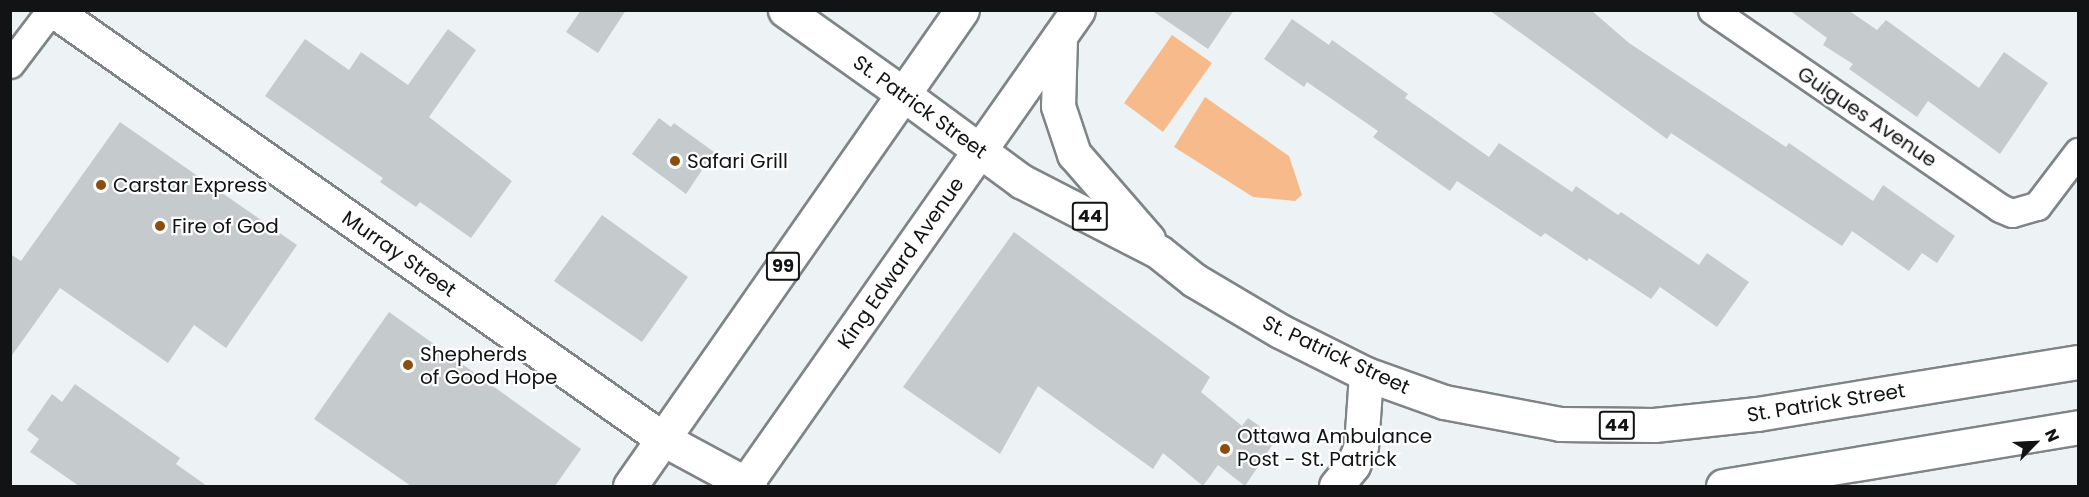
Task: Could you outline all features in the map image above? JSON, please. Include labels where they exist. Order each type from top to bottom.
[{"type":"main road","name":"Murray Street","points":[[52,10],[663,439],[746,486]]},
{"type":"main road","name":"St. Patrick Street","points":[[785,10],[903,93],[1021,181],[1158,252],[1256,317],[1366,374],[1444,402],[1560,424],[1654,425],[1757,414],[2079,362]]},
{"type":"main road","name":"99","points":[[630,486],[962,10]]},
{"type":"main road","name":"King Edward Avenue","points":[[746,486],[1069,23]]},
{"type":"main road","points":[[1069,23],[1058,106],[1074,154],[1158,252]]},
{"type":"main road","points":[[1336,486],[1353,465],[1361,446],[1366,374]]},
{"type":"main road","points":[[1723,486],[2079,427]]},
{"type":"street","points":[[10,64],[52,10]]},
{"type":"street","name":"Guigues Avenue","points":[[1712,10],[2000,208],[2012,213],[2025,211],[2045,198],[2079,152]]},
{"type":"shaded area","points":[[1172,35],[1212,63],[1163,132],[1124,103]]},
{"type":"shaded area","points":[[1205,97],[1289,156],[1302,195],[1295,201],[1253,197],[1174,147]]},
{"type":"building","points":[[581,10],[626,10],[598,53],[566,32]]},
{"type":"building","points":[[1151,10],[1234,10],[1208,49]]},
{"type":"building","points":[[1489,10],[1591,10],[1629,43],[1786,147],[1789,143],[1873,201],[1883,185],[1955,236],[1937,263],[1922,253],[1909,271],[1852,231],[1842,246],[1671,133],[1667,139]]},
{"type":"building","points":[[1789,10],[1848,10],[1877,30],[1886,20],[1979,88],[2004,52],[2048,83],[2000,154],[1928,101],[1917,117],[1849,69],[1853,64],[1823,45],[1827,38]]},
{"type":"building","points":[[1292,19],[1329,45],[1332,40],[1408,94],[1405,98],[1489,157],[1499,143],[1572,192],[1576,186],[1618,215],[1621,212],[1699,265],[1707,253],[1749,282],[1717,327],[1660,287],[1651,299],[1589,258],[1587,261],[1545,233],[1541,237],[1457,181],[1450,191],[1373,137],[1378,131],[1307,82],[1304,87],[1264,59]]},
{"type":"building","points":[[448,29],[476,50],[429,117],[512,181],[471,238],[420,202],[416,207],[380,182],[383,178],[265,96],[305,39],[349,70],[361,52],[408,85]]},
{"type":"building","name":"Safari Grill","points":[[659,118],[671,127],[674,123],[714,152],[686,194],[632,154]]},
{"type":"building","points":[[120,122],[297,245],[226,348],[194,325],[168,363],[60,288],[10,358],[10,254],[21,261]]},
{"type":"building","name":"Shepherds of Good Hope","points":[[602,215],[688,277],[642,342],[554,281]]},
{"type":"building","points":[[1014,232],[1210,377],[1201,392],[1242,426],[1248,418],[1277,438],[1245,486],[1218,465],[1203,486],[1163,453],[1153,469],[1038,386],[1000,454],[903,387]]},
{"type":"building","name":"Shepherds of Good Hope","points":[[389,312],[581,449],[555,486],[411,486],[314,419]]},
{"type":"building","points":[[75,384],[180,458],[176,464],[207,486],[79,486],[30,452],[39,439],[27,430],[52,394],[62,402]]},
{"type":"place","name":"Safari Grill","points":[[675,161]]},
{"type":"place","name":"Carstar Express","points":[[101,185]]},
{"type":"place","name":"Fire of God","points":[[160,226]]},
{"type":"place","name":"Shepherds of Good Hope","points":[[408,365]]},
{"type":"place","name":"Ottawa Ambulance Post - St. Patrick","points":[[1225,449]]}]
